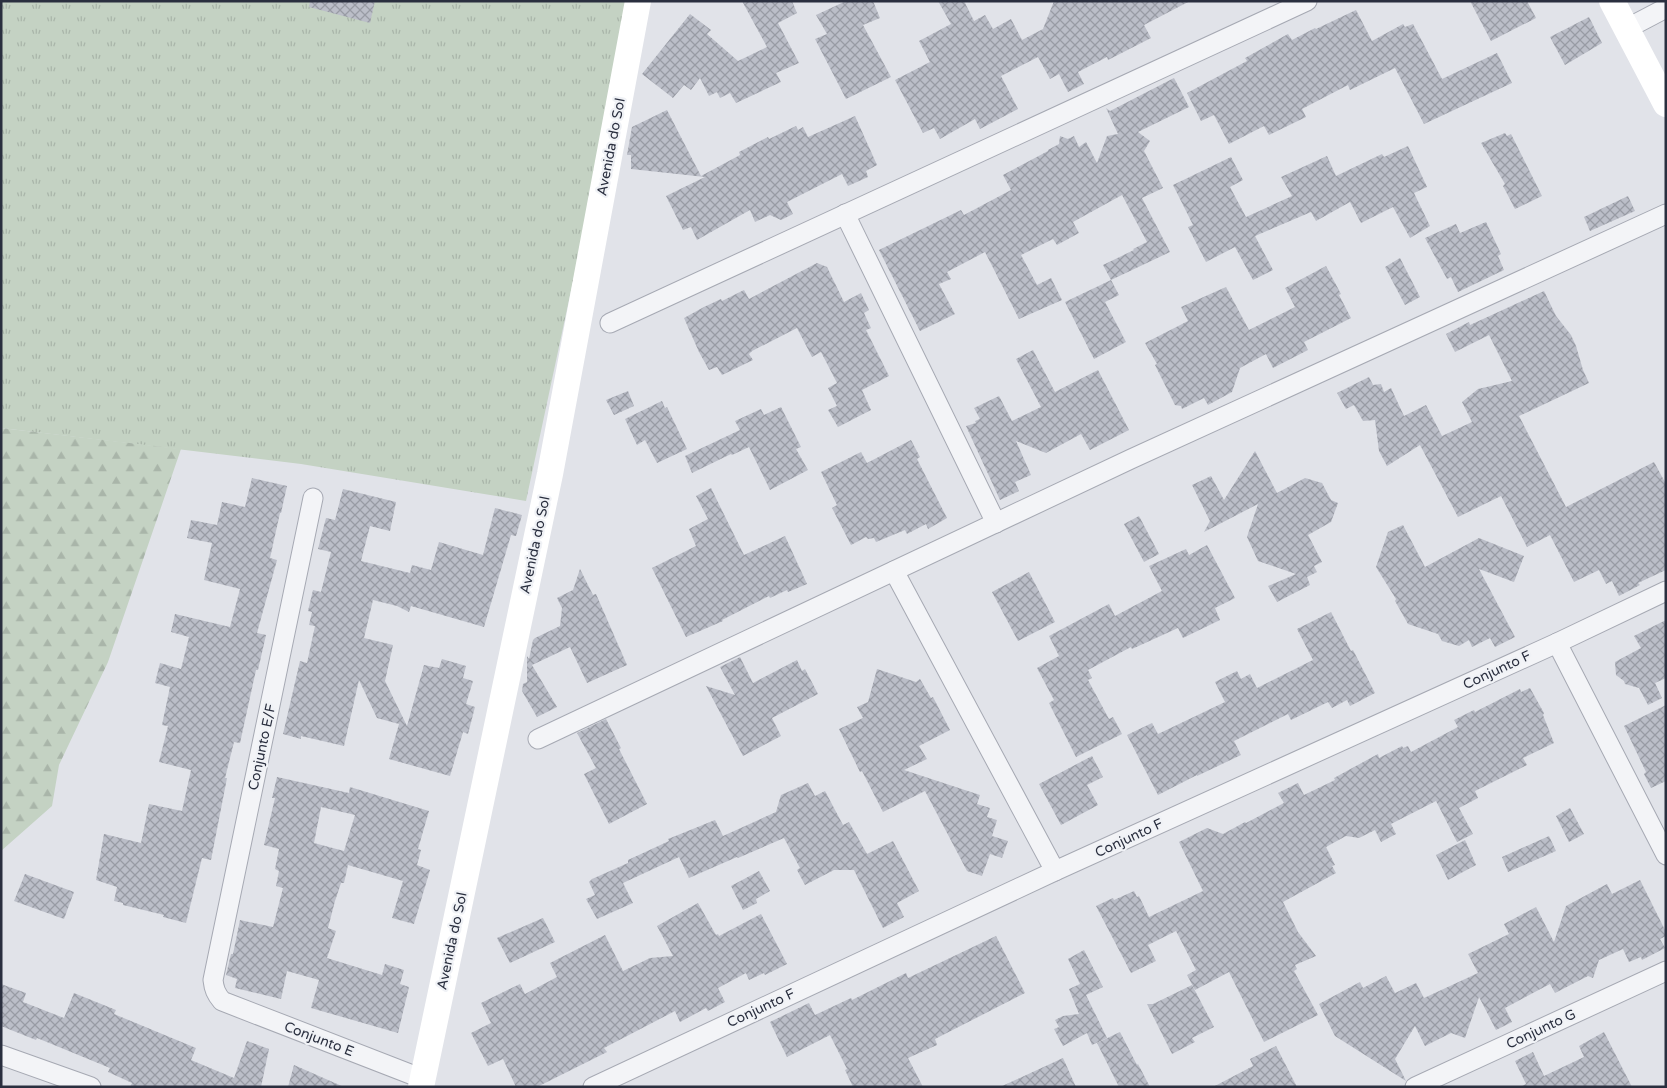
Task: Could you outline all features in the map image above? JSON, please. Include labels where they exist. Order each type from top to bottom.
[{"type":"street","name":"Avenida do Sol","points":[[422,1083],[550,474],[638,1]]},
{"type":"street","points":[[610,323],[1307,1]]},
{"type":"street","points":[[1612,1],[1666,104]]},
{"type":"street","points":[[1626,30],[1666,8]]},
{"type":"street","points":[[845,214],[996,523]]},
{"type":"street","points":[[538,739],[1140,455],[1666,214]]},
{"type":"street","name":"Conjunto E/F","points":[[218,996],[213,980],[313,498]]},
{"type":"street","points":[[894,571],[1056,872]]},
{"type":"street","name":"Conjunto F","points":[[592,1087],[1557,643],[1666,591]]},
{"type":"street","points":[[1557,643],[1666,855]]},
{"type":"street","name":"Conjunto G","points":[[1415,1087],[1666,971]]},
{"type":"street","name":"Conjunto E","points":[[218,996],[222,1000],[422,1083]]},
{"type":"street","points":[[1,1055],[92,1087]]},
{"type":"green space","points":[[1,1],[633,1],[526,501],[301,464],[1,428]]},
{"type":"green space","points":[[1,428],[181,449],[108,662],[59,765],[52,806],[1,851]]},
{"type":"building","points":[[310,1],[375,1],[370,23],[309,7]]},
{"type":"building","points":[[742,1],[792,1],[797,13],[778,23],[799,63],[776,73],[781,82],[736,103],[730,93],[720,98],[717,92],[709,96],[700,78],[691,90],[684,85],[673,98],[642,74],[690,14],[711,30],[707,34],[738,61],[767,47]]},
{"type":"building","points":[[846,1],[873,1],[880,18],[863,25],[891,77],[846,99],[815,39],[827,34],[816,15]]},
{"type":"building","points":[[938,1],[964,1],[974,21],[985,15],[993,29],[1011,19],[1022,40],[1043,29],[1054,1],[1190,1],[1144,25],[1151,38],[1108,60],[1107,57],[1078,72],[1084,84],[1068,92],[1059,74],[1050,79],[1038,57],[1001,76],[1018,109],[980,129],[975,119],[940,139],[934,128],[923,133],[895,80],[930,62],[919,41],[951,24]]},
{"type":"building","points":[[1470,1],[1527,1],[1536,18],[1491,41]]},
{"type":"building","points":[[1356,10],[1372,41],[1403,24],[1405,27],[1413,24],[1442,79],[1497,53],[1512,83],[1424,124],[1395,68],[1350,90],[1348,85],[1302,109],[1306,117],[1269,135],[1264,126],[1229,144],[1214,115],[1201,121],[1187,93],[1247,61],[1245,58],[1288,34],[1292,40]]},
{"type":"building","points":[[1589,17],[1602,43],[1565,65],[1550,37]]},
{"type":"building","points":[[1174,78],[1189,107],[1138,132],[1150,141],[1144,151],[1163,188],[1142,198],[1170,252],[1111,280],[1103,265],[1147,242],[1122,195],[1073,222],[1079,233],[1057,245],[1053,239],[1021,255],[1037,285],[1051,278],[1062,300],[1019,319],[985,252],[947,272],[951,279],[939,284],[955,314],[920,331],[879,250],[961,210],[964,215],[1011,190],[1003,175],[1059,144],[1060,136],[1068,139],[1074,136],[1079,147],[1086,142],[1097,163],[1107,136],[1118,134],[1106,108],[1110,111]]},
{"type":"building","points":[[667,110],[701,176],[740,155],[739,152],[768,137],[769,139],[796,126],[798,130],[803,127],[808,137],[855,116],[877,165],[866,171],[868,177],[848,186],[842,174],[787,202],[793,214],[781,220],[770,215],[755,222],[750,210],[697,240],[691,227],[683,230],[666,196],[705,177],[631,169],[631,155],[627,155],[632,127]]},
{"type":"building","points":[[1505,133],[1507,136],[1511,134],[1542,196],[1515,209],[1503,186],[1505,184],[1481,143]]},
{"type":"building","points":[[1408,146],[1427,187],[1414,193],[1430,226],[1410,238],[1393,207],[1361,223],[1350,202],[1316,221],[1311,212],[1255,236],[1273,270],[1253,280],[1235,247],[1206,262],[1188,227],[1193,225],[1173,185],[1231,157],[1243,180],[1230,187],[1246,217],[1292,196],[1281,177],[1327,156],[1336,176],[1382,154],[1384,157]]},
{"type":"building","points":[[1628,196],[1635,211],[1590,231],[1584,217]]},
{"type":"building","points":[[1486,222],[1501,254],[1498,256],[1504,270],[1458,292],[1451,277],[1447,279],[1425,238],[1456,224],[1460,233]]},
{"type":"building","points":[[1400,258],[1420,297],[1405,305],[1385,267]]},
{"type":"building","points":[[817,263],[827,267],[844,302],[861,293],[869,310],[864,313],[871,328],[866,330],[889,376],[862,390],[871,410],[838,427],[828,410],[837,406],[828,388],[837,383],[821,352],[812,357],[797,328],[752,351],[749,354],[753,360],[722,375],[717,367],[709,370],[684,318],[721,299],[722,301],[744,290],[749,299]]},
{"type":"building","points":[[1326,266],[1351,318],[1304,342],[1308,350],[1273,368],[1266,354],[1240,368],[1232,392],[1208,405],[1204,398],[1182,409],[1181,406],[1175,405],[1155,365],[1157,364],[1145,343],[1188,321],[1181,307],[1226,287],[1249,330],[1295,307],[1285,288]]},
{"type":"building","points":[[1111,280],[1119,295],[1105,302],[1126,342],[1094,359],[1065,302]]},
{"type":"building","points":[[1544,291],[1556,316],[1571,335],[1589,383],[1519,416],[1566,507],[1654,462],[1666,484],[1666,570],[1638,583],[1640,585],[1619,596],[1612,581],[1606,584],[1599,570],[1574,582],[1550,535],[1527,547],[1501,496],[1458,517],[1420,445],[1387,466],[1379,451],[1375,420],[1363,421],[1354,405],[1346,409],[1337,393],[1369,377],[1373,385],[1381,384],[1384,392],[1391,388],[1404,416],[1426,405],[1442,436],[1472,422],[1462,402],[1478,389],[1512,381],[1489,335],[1455,352],[1446,334],[1469,322],[1470,325]]},
{"type":"building","points":[[1033,350],[1055,392],[1098,370],[1129,430],[1090,450],[1081,434],[1046,453],[1016,441],[1031,475],[1015,482],[1019,491],[1000,500],[966,426],[976,423],[975,421],[980,419],[974,408],[999,396],[1012,421],[1041,407],[1016,359]]},
{"type":"building","points":[[628,391],[634,406],[614,415],[606,400]]},
{"type":"building","points":[[662,401],[665,408],[667,407],[687,449],[657,463],[645,440],[637,445],[625,419]]},
{"type":"building","points":[[781,407],[801,447],[796,449],[808,470],[770,490],[749,447],[692,473],[685,456],[740,430],[735,421],[761,409],[764,415]]},
{"type":"building","points":[[911,440],[920,457],[917,459],[947,518],[928,529],[926,524],[907,534],[905,530],[876,542],[874,538],[868,539],[866,537],[851,545],[832,508],[837,505],[821,472],[861,452],[867,463]]},
{"type":"building","points":[[1255,451],[1277,493],[1305,478],[1322,483],[1331,500],[1338,503],[1331,522],[1308,535],[1322,562],[1314,566],[1317,572],[1307,577],[1310,585],[1277,602],[1268,586],[1296,574],[1258,561],[1247,537],[1258,504],[1204,532],[1210,521],[1192,485],[1211,476],[1224,500]]},
{"type":"building","points":[[252,478],[287,486],[270,558],[277,560],[257,633],[266,635],[258,670],[256,670],[240,743],[234,742],[225,778],[227,778],[211,860],[202,858],[186,923],[114,901],[117,887],[96,880],[104,834],[141,843],[149,804],[182,811],[191,770],[159,762],[168,726],[162,725],[170,687],[155,683],[160,663],[181,669],[189,637],[171,632],[175,614],[230,627],[240,589],[204,580],[212,543],[187,538],[191,520],[217,525],[222,502],[245,507]]},
{"type":"building","points":[[711,488],[744,555],[785,536],[807,584],[770,598],[769,596],[723,621],[686,637],[652,568],[696,546],[689,529],[708,519],[696,496]]},
{"type":"building","points":[[343,489],[396,502],[390,531],[370,526],[361,561],[410,573],[412,565],[431,570],[439,542],[483,555],[495,508],[522,515],[516,536],[511,535],[484,627],[411,606],[409,612],[397,606],[373,600],[364,638],[393,645],[385,681],[407,726],[424,665],[439,668],[442,659],[466,666],[463,678],[473,681],[466,704],[475,707],[468,734],[463,732],[450,776],[389,759],[399,724],[377,718],[359,680],[344,746],[301,736],[301,739],[283,734],[300,661],[307,663],[315,626],[309,625],[312,612],[308,611],[313,590],[321,592],[331,552],[318,549],[326,518],[335,520]]},
{"type":"building","points":[[1139,516],[1159,554],[1144,562],[1124,524]]},
{"type":"building","points":[[1403,525],[1425,567],[1479,538],[1524,556],[1514,582],[1479,569],[1515,637],[1495,647],[1490,638],[1472,647],[1469,640],[1459,646],[1442,641],[1438,634],[1408,624],[1395,601],[1396,599],[1376,567],[1388,532]]},
{"type":"building","points":[[1207,545],[1235,598],[1215,608],[1220,620],[1183,638],[1178,628],[1132,649],[1131,647],[1088,670],[1092,678],[1088,680],[1109,719],[1113,717],[1122,734],[1076,757],[1049,703],[1054,700],[1037,668],[1059,656],[1049,636],[1109,604],[1115,616],[1162,591],[1149,566],[1186,549],[1189,555]]},
{"type":"building","points":[[580,569],[593,595],[596,594],[627,665],[587,683],[570,647],[532,665],[557,707],[537,717],[522,691],[523,684],[527,682],[527,656],[529,659],[535,638],[560,626],[562,608],[557,598],[573,590]]},
{"type":"building","points":[[1029,572],[1055,622],[1018,641],[992,592]]},
{"type":"building","points":[[1331,612],[1375,693],[1350,706],[1347,700],[1332,708],[1328,702],[1291,720],[1288,714],[1234,741],[1241,755],[1158,795],[1127,735],[1152,723],[1158,734],[1225,702],[1215,682],[1237,671],[1241,679],[1250,674],[1257,688],[1313,660],[1297,629]]},
{"type":"building","points":[[1666,620],[1666,678],[1655,683],[1662,698],[1648,705],[1639,688],[1625,684],[1616,675],[1615,662],[1641,648],[1634,636]]},
{"type":"building","points":[[740,657],[753,683],[797,660],[802,671],[805,669],[818,694],[772,718],[781,736],[743,756],[706,686],[735,695],[720,667]]},
{"type":"building","points":[[877,669],[916,682],[920,679],[931,698],[933,697],[950,730],[919,746],[927,759],[904,770],[980,795],[977,804],[990,808],[987,817],[997,820],[992,836],[1008,841],[1002,858],[990,854],[982,876],[967,871],[925,791],[883,812],[862,771],[860,772],[839,729],[863,718],[857,707],[868,702]]},
{"type":"building","points":[[1530,688],[1544,713],[1543,715],[1554,743],[1523,758],[1527,765],[1475,791],[1478,798],[1459,808],[1473,834],[1457,842],[1436,801],[1391,824],[1396,834],[1381,842],[1375,830],[1359,838],[1346,836],[1326,847],[1335,865],[1332,866],[1336,873],[1283,902],[1298,932],[1316,956],[1295,965],[1297,969],[1294,971],[1318,1015],[1264,1042],[1229,972],[1195,990],[1187,975],[1196,970],[1176,931],[1148,945],[1156,961],[1131,973],[1096,906],[1134,891],[1137,897],[1139,896],[1149,917],[1203,891],[1179,842],[1207,828],[1223,834],[1246,823],[1284,803],[1278,793],[1298,783],[1304,795],[1335,780],[1334,778],[1378,754],[1379,758],[1402,746],[1403,748],[1408,746],[1411,752],[1458,727],[1454,720],[1474,710],[1475,712],[1520,689],[1521,692]]},
{"type":"building","points":[[1666,705],[1666,781],[1651,788],[1644,774],[1646,772],[1624,726]]},
{"type":"building","points":[[606,719],[647,804],[609,824],[584,774],[596,768],[577,733]]},
{"type":"building","points":[[1092,756],[1103,777],[1087,785],[1098,805],[1061,825],[1039,784]]},
{"type":"building","points":[[277,777],[349,793],[350,787],[429,811],[418,849],[421,850],[417,865],[430,870],[414,924],[392,918],[403,881],[348,865],[344,883],[341,883],[328,928],[336,931],[327,958],[382,975],[385,964],[404,970],[400,984],[409,987],[398,1033],[311,1008],[319,980],[287,971],[281,999],[235,988],[237,979],[226,975],[231,954],[233,954],[240,920],[273,927],[283,888],[276,886],[279,871],[275,869],[279,849],[264,845],[275,798],[272,798]],"holes":[[[321,807],[355,815],[344,851],[314,843]]]},
{"type":"building","points":[[808,783],[815,796],[825,791],[843,825],[849,822],[867,854],[893,841],[919,891],[897,903],[904,917],[883,928],[854,870],[834,870],[805,885],[797,870],[800,868],[784,838],[689,878],[679,857],[623,883],[633,903],[597,919],[586,899],[595,895],[589,882],[592,879],[628,863],[628,860],[669,841],[668,839],[715,820],[723,836],[776,812],[781,795]]},
{"type":"building","points":[[1570,808],[1584,834],[1569,842],[1556,816]]},
{"type":"building","points":[[1549,836],[1556,851],[1508,872],[1502,857]]},
{"type":"building","points":[[1465,840],[1476,865],[1448,880],[1436,855]]},
{"type":"building","points":[[759,871],[770,891],[756,899],[757,903],[743,910],[731,886]]},
{"type":"building","points":[[25,874],[74,892],[64,919],[14,901]]},
{"type":"building","points":[[1640,880],[1666,932],[1666,936],[1660,939],[1665,948],[1642,960],[1641,957],[1629,962],[1623,949],[1599,960],[1593,978],[1588,976],[1555,993],[1550,984],[1505,1008],[1512,1022],[1496,1030],[1479,997],[1465,1038],[1451,1033],[1425,1046],[1415,1026],[1395,1059],[1406,1081],[1335,1036],[1319,1004],[1360,982],[1363,988],[1386,976],[1395,993],[1416,983],[1424,998],[1478,973],[1468,954],[1509,934],[1504,924],[1536,907],[1554,942],[1566,906],[1607,884],[1612,894]]},
{"type":"building","points":[[698,903],[716,935],[718,934],[719,936],[761,914],[787,964],[765,975],[764,973],[749,980],[746,973],[718,988],[725,1002],[708,1011],[706,1008],[680,1022],[675,1011],[604,1048],[607,1052],[537,1087],[516,1087],[503,1059],[488,1066],[471,1033],[491,1023],[481,1003],[520,984],[525,994],[557,977],[550,963],[605,935],[623,971],[650,958],[673,956],[657,926]]},
{"type":"building","points":[[543,918],[555,942],[510,963],[497,938]]},
{"type":"building","points":[[996,936],[1025,993],[935,1039],[937,1045],[908,1058],[923,1087],[853,1087],[845,1070],[847,1069],[830,1035],[787,1057],[770,1022],[809,1003],[815,1015],[851,998],[852,1000],[906,973],[908,978]]},
{"type":"building","points":[[1084,950],[1103,987],[1086,995],[1107,1038],[1092,1045],[1087,1033],[1063,1046],[1054,1029],[1059,1027],[1055,1020],[1063,1016],[1079,1014],[1069,989],[1080,984],[1068,959]]},
{"type":"building","points":[[1,984],[26,993],[23,1002],[64,1018],[74,993],[116,1010],[114,1014],[196,1048],[191,1060],[234,1078],[247,1041],[269,1049],[261,1087],[130,1087],[132,1083],[108,1072],[110,1068],[37,1038],[36,1040],[1,1026]]},
{"type":"building","points":[[1192,985],[1214,1027],[1192,1038],[1195,1042],[1172,1054],[1147,1004],[1153,1004]]},
{"type":"building","points":[[1120,1032],[1150,1087],[1119,1087],[1097,1043]]},
{"type":"building","points":[[1604,1032],[1632,1087],[1520,1087],[1526,1084],[1515,1061],[1533,1052],[1544,1076],[1584,1057],[1579,1046]]},
{"type":"building","points":[[1276,1046],[1297,1087],[1213,1087],[1253,1066],[1250,1059]]},
{"type":"building","points":[[1063,1058],[1076,1087],[1000,1087]]},
{"type":"building","points":[[294,1065],[344,1087],[288,1087]]}]
